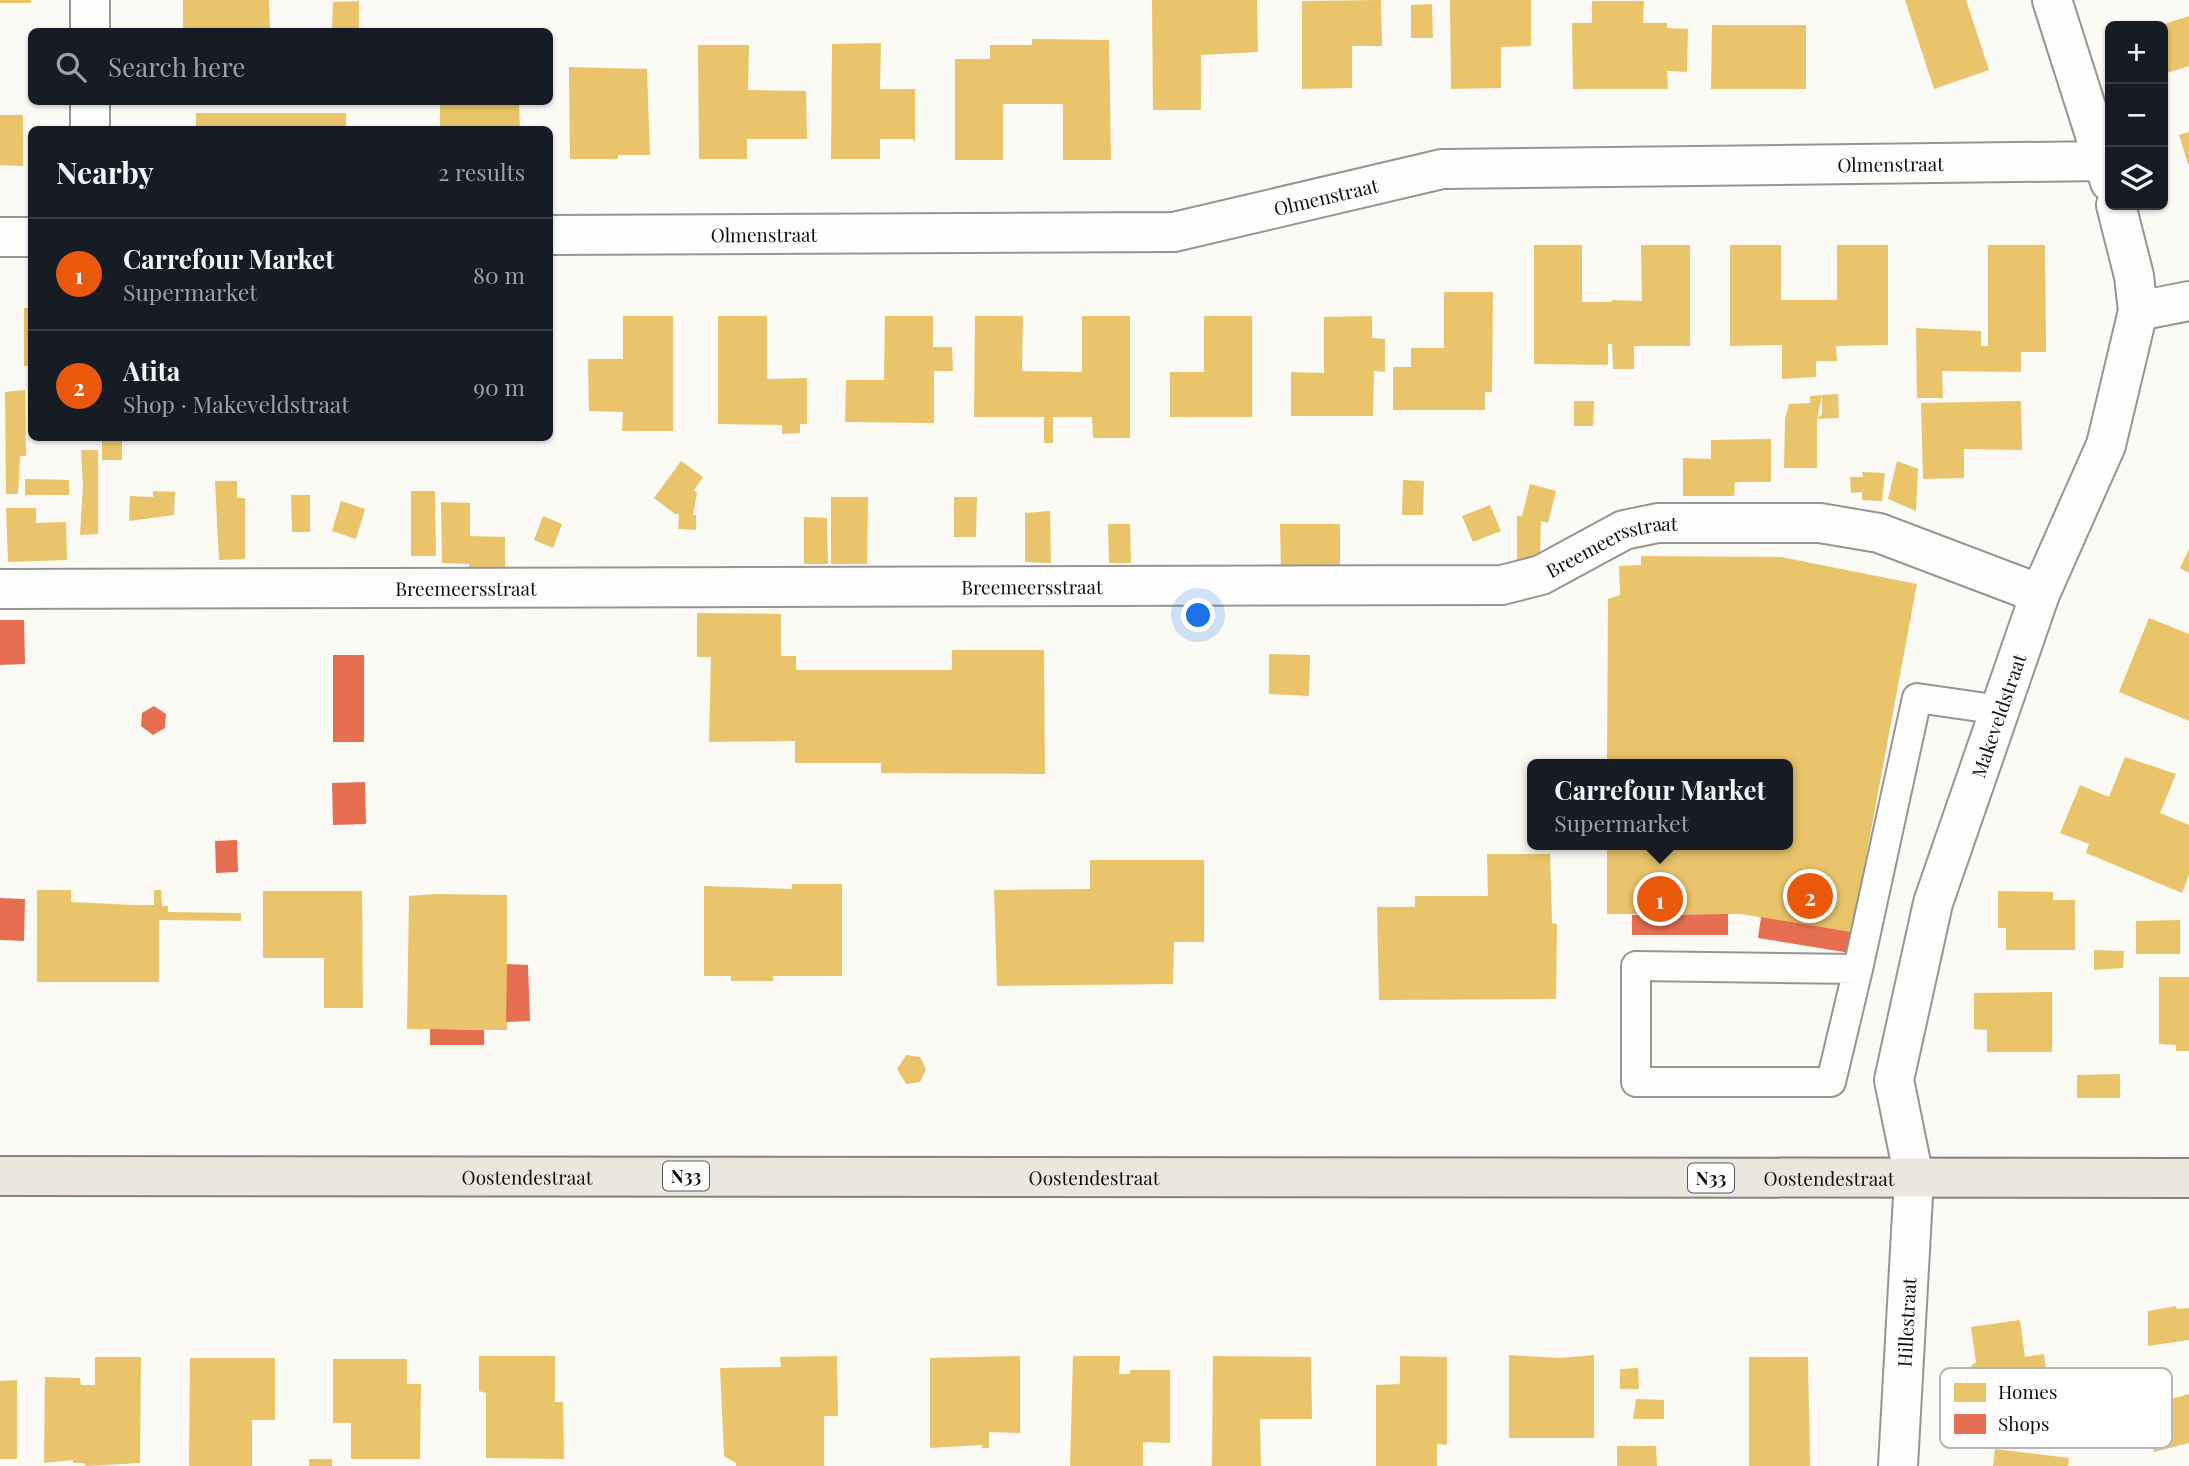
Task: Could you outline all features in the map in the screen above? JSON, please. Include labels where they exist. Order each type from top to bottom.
[{"type":"main road","name":"Oostendestraat","points":[[0,1176],[2189,1178]]},
{"type":"street","points":[[90,0],[90,28]]},
{"type":"street","points":[[2052,0],[2105,162]]},
{"type":"street","points":[[90,105],[90,126]]},
{"type":"street","name":"Olmenstraat","points":[[553,235],[1174,232],[1442,169],[2105,171]]},
{"type":"street","name":"Makeveldstraat","points":[[1914,1178],[1894,1080],[1933,903],[2040,594],[2106,445],[2138,311],[2134,276],[2117,210]]},
{"type":"street","points":[[0,237],[28,237]]},
{"type":"street","points":[[2138,311],[2189,301]]},
{"type":"street","name":"Breemeersstraat","points":[[0,589],[1502,585],[1541,575],[1624,530],[1658,523],[1820,523],[1879,533],[2040,594]]},
{"type":"street","name":"Hillestraat","points":[[1898,1466],[1914,1178]]},
{"type":"lane","points":[[1858,969],[1636,966],[1636,1082],[1831,1082],[1858,969],[1917,698],[2000,710]]},
{"type":"building: Homes","points":[[0,0],[31,0],[31,3],[0,3]]},
{"type":"building: Homes","points":[[183,0],[269,0],[270,28],[183,28]]},
{"type":"building: Homes","points":[[1152,0],[1257,0],[1258,52],[1201,55],[1201,110],[1153,110]]},
{"type":"building: Homes","points":[[1381,0],[1382,46],[1352,46],[1352,88],[1302,89],[1302,1]]},
{"type":"building: Homes","points":[[1450,0],[1531,0],[1531,46],[1501,47],[1501,88],[1451,89]]},
{"type":"building: Homes","points":[[1905,0],[1966,0],[1989,70],[1934,89]]},
{"type":"building: Homes","points":[[359,1],[359,28],[332,28],[333,2]]},
{"type":"building: Homes","points":[[1592,1],[1644,1],[1643,23],[1667,23],[1667,28],[1688,29],[1687,72],[1667,71],[1668,89],[1573,89],[1572,23],[1592,23]]},
{"type":"building: Homes","points":[[1432,4],[1433,38],[1411,38],[1411,5]]},
{"type":"building: Homes","points":[[2189,16],[2189,66],[2168,72],[2168,23]]},
{"type":"building: Homes","points":[[1712,25],[1806,25],[1806,89],[1711,89]]},
{"type":"building: Homes","points":[[1032,39],[1109,40],[1111,160],[1063,160],[1063,104],[1003,104],[1003,160],[955,160],[955,59],[990,59],[990,45],[1032,45]]},
{"type":"building: Homes","points":[[881,43],[880,89],[915,89],[915,143],[913,139],[880,139],[880,159],[831,159],[832,44]]},
{"type":"building: Homes","points":[[698,45],[749,45],[748,90],[806,91],[807,139],[747,139],[747,159],[699,159]]},
{"type":"building: Homes","points":[[569,67],[647,69],[650,155],[618,155],[618,159],[570,159]]},
{"type":"building: Homes","points":[[440,105],[519,105],[520,126],[440,126]]},
{"type":"building: Homes","points":[[196,113],[346,113],[346,126],[196,126]]},
{"type":"building: Homes","points":[[0,115],[23,115],[23,166],[0,165]]},
{"type":"building: Homes","points":[[2189,132],[2189,164],[2188,164],[2179,135]]},
{"type":"building: Homes","points":[[1534,245],[1582,245],[1582,302],[1612,302],[1642,301],[1641,245],[1690,245],[1690,346],[1634,346],[1634,369],[1613,369],[1612,344],[1608,344],[1608,365],[1534,364]]},
{"type":"building: Homes","points":[[1730,245],[1781,245],[1781,300],[1837,300],[1837,245],[1888,245],[1888,345],[1836,346],[1837,361],[1816,361],[1816,377],[1782,379],[1782,345],[1730,346]]},
{"type":"building: Homes","points":[[1988,245],[2045,245],[2046,352],[2021,352],[2021,372],[1942,371],[1943,398],[1917,398],[1916,328],[1981,331],[1981,346],[1988,346]]},
{"type":"building: Homes","points":[[1444,292],[1493,292],[1492,392],[1485,392],[1485,410],[1393,410],[1393,367],[1411,367],[1411,348],[1444,348]]},
{"type":"building: Homes","points":[[24,308],[28,308],[28,366],[24,366]]},
{"type":"building: Homes","points":[[623,316],[673,316],[673,431],[622,431],[623,412],[589,411],[588,359],[623,359]]},
{"type":"building: Homes","points":[[718,316],[767,316],[767,379],[807,378],[807,424],[800,424],[800,433],[782,434],[782,425],[718,424]]},
{"type":"building: Homes","points":[[885,316],[933,316],[933,347],[952,347],[953,371],[934,371],[934,423],[845,422],[846,380],[884,380]]},
{"type":"building: Homes","points":[[975,316],[1023,316],[1022,371],[1082,372],[1082,316],[1130,316],[1130,438],[1093,438],[1092,417],[1053,417],[1053,443],[1044,443],[1044,417],[974,417]]},
{"type":"building: Homes","points":[[1204,316],[1252,316],[1252,417],[1170,417],[1170,372],[1204,372]]},
{"type":"building: Homes","points":[[1372,316],[1372,338],[1385,339],[1385,372],[1374,371],[1373,416],[1291,416],[1291,372],[1324,373],[1324,317]]},
{"type":"building: Homes","points":[[25,390],[26,456],[20,456],[18,494],[6,494],[5,392]]},
{"type":"building: Homes","points":[[1838,394],[1839,418],[1817,419],[1822,414],[1822,395]]},
{"type":"building: Homes","points":[[1822,395],[1817,419],[1817,468],[1784,468],[1785,419],[1789,404],[1810,403],[1810,396]]},
{"type":"building: Homes","points":[[1574,401],[1594,401],[1593,426],[1574,426]]},
{"type":"building: Homes","points":[[2021,401],[2022,450],[1964,449],[1964,478],[1923,479],[1921,403]]},
{"type":"building: Homes","points":[[1771,439],[1771,482],[1735,482],[1734,496],[1683,496],[1683,458],[1711,459],[1711,440]]},
{"type":"building: Homes","points":[[102,441],[122,441],[122,460],[102,460]]},
{"type":"building: Homes","points":[[81,450],[98,450],[98,534],[80,535],[83,485]]},
{"type":"building: Homes","points":[[681,461],[703,477],[694,490],[697,493],[693,515],[696,515],[696,530],[678,529],[679,514],[675,514],[654,498]]},
{"type":"building: Homes","points":[[1897,461],[1918,469],[1916,511],[1888,499]]},
{"type":"building: Homes","points":[[1862,472],[1885,473],[1882,501],[1862,500],[1862,492],[1851,493],[1850,477],[1863,477]]},
{"type":"building: Homes","points":[[25,479],[69,480],[69,495],[25,495]]},
{"type":"building: Homes","points":[[1403,480],[1424,481],[1423,515],[1402,515]]},
{"type":"building: Homes","points":[[215,481],[237,481],[237,498],[245,498],[245,559],[219,560]]},
{"type":"building: Homes","points":[[1530,484],[1556,491],[1548,523],[1541,521],[1540,553],[1517,571],[1517,516],[1522,516]]},
{"type":"building: Homes","points":[[153,491],[175,492],[174,515],[129,521],[130,496],[153,497]]},
{"type":"building: Homes","points":[[411,491],[435,491],[436,556],[411,556]]},
{"type":"building: Homes","points":[[291,495],[310,495],[310,532],[292,532]]},
{"type":"building: Homes","points":[[831,497],[868,497],[867,564],[831,564]]},
{"type":"building: Homes","points":[[954,497],[977,497],[976,537],[954,537]]},
{"type":"building: Homes","points":[[341,501],[365,509],[356,539],[332,531]]},
{"type":"building: Homes","points":[[441,502],[470,503],[470,536],[505,537],[505,572],[469,572],[469,564],[442,563]]},
{"type":"building: Homes","points":[[1490,505],[1501,531],[1473,542],[1462,516]]},
{"type":"building: Homes","points":[[6,508],[36,508],[36,523],[66,522],[67,560],[8,562]]},
{"type":"building: Homes","points":[[1050,511],[1051,563],[1025,562],[1025,513]]},
{"type":"building: Homes","points":[[543,516],[562,524],[553,548],[534,540]]},
{"type":"building: Homes","points":[[804,517],[827,518],[828,564],[804,564]]},
{"type":"building: Homes","points":[[1108,524],[1130,524],[1131,563],[1109,563]]},
{"type":"building: Homes","points":[[1280,524],[1340,524],[1340,569],[1281,569]]},
{"type":"building: Homes","points":[[2189,549],[2189,573],[2180,568]]},
{"type":"building: Homes","points":[[1641,556],[1781,557],[1917,584],[1852,932],[1740,914],[1607,914],[1607,850],[1793,850],[1793,759],[1607,759],[1608,599],[1620,595],[1619,566],[1641,565]]},
{"type":"building: Homes","points":[[697,613],[781,614],[781,656],[796,656],[796,670],[952,670],[952,650],[1044,650],[1045,774],[881,773],[881,763],[795,763],[795,741],[709,742],[711,657],[697,657]]},
{"type":"building: Homes","points":[[2149,618],[2189,634],[2189,721],[2119,692]]},
{"type":"building: Homes","points":[[1269,654],[1310,655],[1309,696],[1269,694]]},
{"type":"building: Homes","points":[[2125,757],[2176,774],[2160,813],[2189,825],[2189,875],[2182,893],[2086,853],[2089,844],[2060,833],[2080,785],[2109,797]]},
{"type":"building: Homes","points":[[1487,854],[1550,854],[1552,923],[1557,924],[1556,999],[1379,1000],[1377,907],[1415,907],[1415,896],[1488,896]]},
{"type":"building: Homes","points":[[1090,860],[1204,860],[1204,942],[1174,942],[1173,984],[997,986],[994,890],[1090,889]]},
{"type":"building: Homes","points":[[792,884],[842,884],[842,976],[773,976],[773,981],[731,981],[731,976],[704,976],[704,886],[792,889]]},
{"type":"building: Homes","points":[[37,890],[71,890],[71,902],[154,905],[154,890],[161,890],[162,906],[168,906],[168,912],[241,913],[241,921],[159,920],[159,982],[37,982]]},
{"type":"building: Homes","points":[[263,891],[362,891],[363,1008],[324,1008],[324,958],[263,958]]},
{"type":"building: Homes","points":[[1998,891],[2053,892],[2053,900],[2075,900],[2075,950],[2006,950],[2006,928],[1998,928]]},
{"type":"building: Homes","points":[[507,895],[507,1030],[407,1029],[409,896]]},
{"type":"building: Homes","points":[[2180,920],[2180,954],[2136,954],[2136,921]]},
{"type":"building: Homes","points":[[2094,950],[2124,951],[2123,968],[2094,970]]},
{"type":"building: Homes","points":[[2159,977],[2189,977],[2189,1051],[2176,1051],[2176,1045],[2159,1044]]},
{"type":"building: Homes","points":[[2052,992],[2052,1052],[1987,1052],[1987,1030],[1974,1029],[1974,993]]},
{"type":"building: Homes","points":[[906,1055],[920,1057],[926,1069],[920,1082],[906,1084],[897,1069]]},
{"type":"building: Homes","points":[[2120,1074],[2120,1098],[2077,1098],[2077,1075]]},
{"type":"building: Homes","points":[[2176,1306],[2177,1309],[2189,1308],[2189,1340],[2148,1346],[2148,1311]]},
{"type":"building: Homes","points":[[2020,1320],[2025,1357],[2044,1354],[2046,1368],[1971,1368],[1976,1362],[1971,1327]]},
{"type":"building: Homes","points":[[1509,1355],[1560,1358],[1594,1355],[1594,1438],[1509,1438]]},
{"type":"building: Homes","points":[[479,1356],[555,1356],[555,1402],[563,1402],[564,1459],[486,1458],[486,1393],[479,1391]]},
{"type":"building: Homes","points":[[837,1356],[838,1416],[824,1416],[824,1466],[736,1466],[736,1463],[724,1456],[720,1368],[781,1367],[780,1357]]},
{"type":"building: Homes","points":[[1020,1356],[1020,1433],[989,1432],[989,1448],[982,1448],[983,1445],[930,1448],[930,1358]]},
{"type":"building: Homes","points":[[1073,1356],[1120,1356],[1119,1374],[1130,1374],[1130,1370],[1170,1370],[1170,1443],[1143,1442],[1143,1466],[1070,1466]]},
{"type":"building: Homes","points":[[1213,1356],[1311,1357],[1312,1419],[1260,1419],[1261,1466],[1212,1466]]},
{"type":"building: Homes","points":[[1400,1356],[1447,1357],[1447,1445],[1437,1444],[1437,1466],[1376,1466],[1376,1385],[1400,1384]]},
{"type":"building: Homes","points":[[95,1357],[141,1357],[140,1463],[87,1466],[73,1463],[73,1460],[44,1463],[45,1377],[80,1378],[81,1385],[95,1385]]},
{"type":"building: Homes","points":[[1749,1357],[1808,1357],[1810,1466],[1749,1466]]},
{"type":"building: Homes","points":[[190,1358],[275,1358],[275,1420],[252,1420],[252,1466],[189,1466]]},
{"type":"building: Homes","points":[[333,1359],[407,1359],[407,1384],[421,1384],[420,1459],[351,1459],[351,1423],[333,1423]]},
{"type":"building: Homes","points":[[1638,1368],[1639,1389],[1620,1389],[1620,1369]]},
{"type":"building: Homes","points":[[17,1380],[17,1459],[0,1459],[0,1381]]},
{"type":"building: Homes","points":[[2189,1394],[2189,1443],[2172,1447],[2172,1399]]},
{"type":"building: Homes","points":[[1636,1399],[1664,1400],[1664,1419],[1633,1419]]},
{"type":"building: Homes","points":[[1617,1446],[1656,1446],[1657,1466],[1617,1466]]},
{"type":"building: Homes","points":[[2153,1448],[2170,1448],[2154,1452]]},
{"type":"building: Homes","points":[[1995,1449],[2069,1458],[2068,1466],[1993,1466]]},
{"type":"building: Homes","points":[[309,1459],[332,1459],[332,1466],[309,1466]]},
{"type":"building: Shops","points":[[0,620],[24,620],[25,664],[0,665]]},
{"type":"building: Shops","points":[[333,655],[364,655],[364,742],[333,742]]},
{"type":"building: Shops","points":[[154,706],[166,714],[165,728],[153,735],[141,726],[142,713]]},
{"type":"building: Shops","points":[[365,782],[366,824],[333,825],[332,783]]},
{"type":"building: Shops","points":[[237,840],[238,872],[216,873],[215,841]]},
{"type":"building: Shops","points":[[0,898],[25,899],[24,941],[0,940]]},
{"type":"building: Shops","points":[[1728,914],[1728,935],[1632,935],[1632,915]]},
{"type":"building: Shops","points":[[1761,917],[1852,932],[1850,953],[1758,938]]},
{"type":"building: Shops","points":[[507,964],[528,965],[530,1021],[506,1022]]},
{"type":"building: Shops","points":[[430,1029],[484,1030],[484,1045],[430,1045]]},
{"type":"place","name":"Atita","points":[[1810,896]]},
{"type":"place","name":"Carrefour Market","points":[[1660,899]]}]
